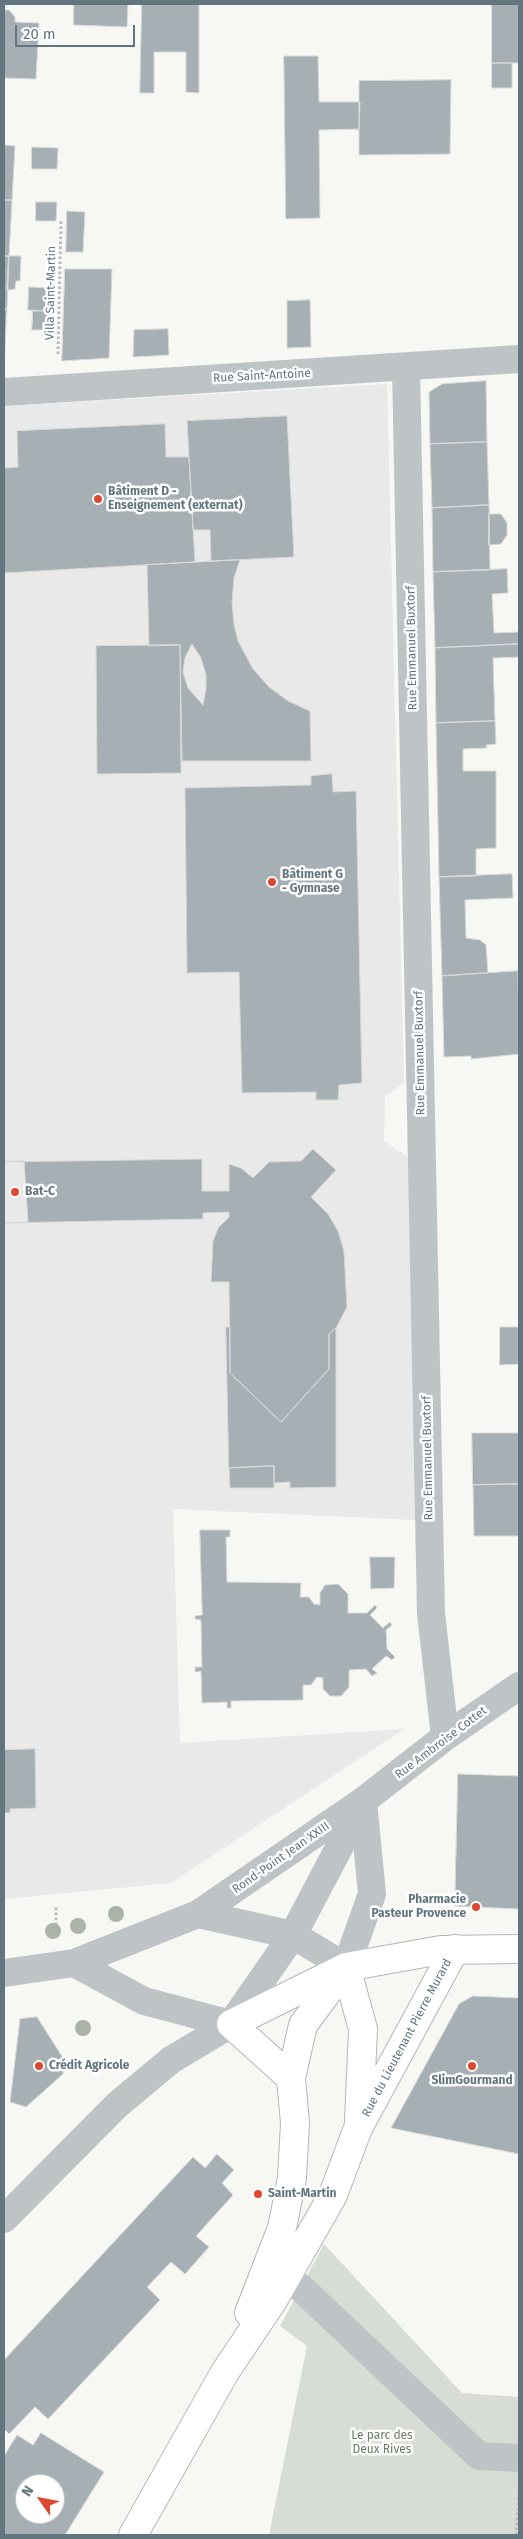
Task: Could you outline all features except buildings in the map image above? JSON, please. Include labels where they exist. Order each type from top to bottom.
[{"type":"main road","points":[[291,2078],[230,2024],[346,1967],[416,1953],[455,1948],[519,1949]]},
{"type":"main road","name":"Rue du Lieutenant Pierre Murard","points":[[133,2535],[225,2372],[272,2302],[333,2195],[358,2128],[455,1948]]},
{"type":"main road","name":"Rue du Lieutenant Pierre Murard","points":[[225,2372],[282,2228],[292,2178],[295,2123],[291,2078],[303,2025],[346,1967]]},
{"type":"main road","name":"Rue du Lieutenant Pierre Murard","points":[[346,1967],[362,2028],[358,2128]]},
{"type":"street","name":"Rue Saint-Antoine","points":[[4,392],[519,359]]},
{"type":"street","name":"Rue Emmanuel Buxtorf","points":[[406,367],[431,1613],[445,1737]]},
{"type":"street","name":"Rue Ambroise Cottet","points":[[363,1801],[445,1737],[519,1686]]},
{"type":"street","name":"Rond-Point Jean XXIII","points":[[4,1973],[74,1963],[198,1914],[363,1801]]},
{"type":"street","name":"Rond-Point Jean XXIII","points":[[230,2024],[292,1934],[324,1878],[363,1801]]},
{"type":"street","points":[[198,1914],[292,1934],[346,1967],[372,1894],[363,1801]]},
{"type":"street","points":[[74,1963],[144,2001],[230,2024]]},
{"type":"street","points":[[4,2219],[117,2104],[171,2060],[230,2024]]},
{"type":"street","points":[[300,2287],[479,2456],[519,2458]]},
{"type":"path","name":"Villa Saint-Martin","points":[[58,355],[61,221]]},
{"type":"path","points":[[516,2535],[519,2492]]},
{"type":"shaded area","points":[[387,384],[404,1083],[385,1097],[384,1141],[409,1158],[416,1520],[173,1509],[180,1743],[404,1729],[171,1883],[4,1899],[4,406]]},
{"type":"green space","name":"Le parc des Deux Rives","points":[[324,2244],[462,2393],[519,2397],[519,2535],[269,2535],[307,2346],[280,2326]]},
{"type":"place","name":"Bâtiment D - Enseignement (externat)","points":[[98,499]]},
{"type":"place","name":"Bâtiment G - Gymnase","points":[[272,882]]},
{"type":"place","name":"Bat-C","points":[[15,1192]]},
{"type":"place","name":"Pharmacie Pasteur Provence","points":[[476,1907]]},
{"type":"place","name":"Crédit Agricole","points":[[39,2066]]},
{"type":"place","name":"SlimGourmand","points":[[472,2066]]},
{"type":"place","name":"Saint-Martin","points":[[258,2194]]}]
